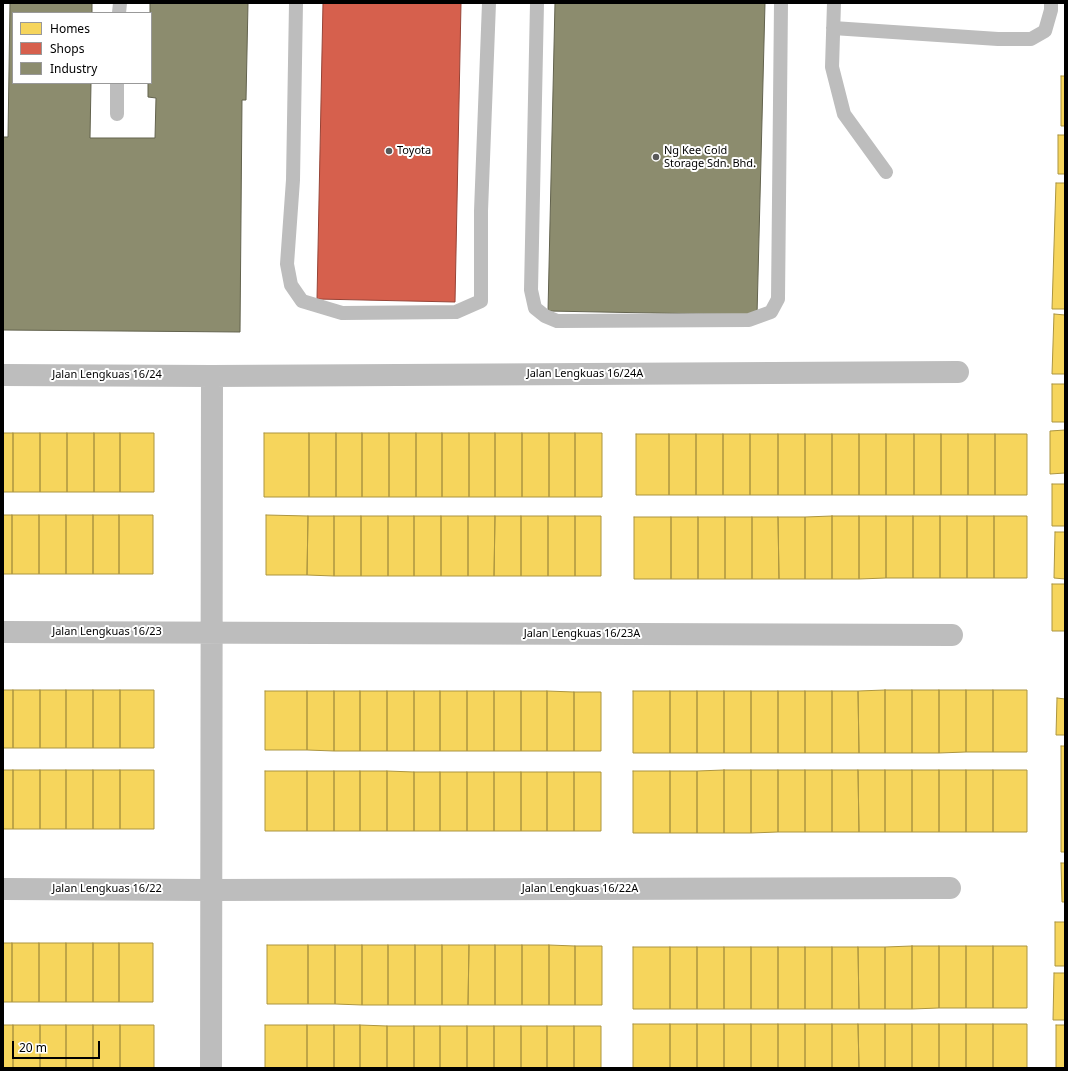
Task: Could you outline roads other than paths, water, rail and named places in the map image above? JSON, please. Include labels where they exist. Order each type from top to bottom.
[{"type":"street","name":"Jalan Lengkuas 16/24A","points":[[212,376],[958,372]]},
{"type":"street","name":"Jalan Lengkuas 16/24","points":[[3,375],[212,376]]},
{"type":"street","points":[[211,1068],[212,376]]},
{"type":"street","name":"Jalan Lengkuas 16/23","points":[[3,632],[211,633]]},
{"type":"street","name":"Jalan Lengkuas 16/23A","points":[[211,633],[952,635]]},
{"type":"street","name":"Jalan Lengkuas 16/22A","points":[[211,890],[950,888]]},
{"type":"street","name":"Jalan Lengkuas 16/22","points":[[3,889],[211,890]]},
{"type":"lane","points":[[296,3],[293,180],[287,264],[291,285],[302,301],[342,313],[456,312],[481,301],[480,211],[489,3]]},
{"type":"lane","points":[[536,3],[531,290],[536,308],[545,316],[557,321],[749,320],[771,312],[778,299],[781,3]]},
{"type":"lane","points":[[834,3],[832,68],[844,114],[886,172]]},
{"type":"lane","points":[[833,28],[998,39],[1032,39],[1045,31],[1051,10],[1051,3]]},
{"type":"lane","points":[[116,114],[117,84]]},
{"type":"place","name":"Toyota","points":[[389,151]]},
{"type":"place","name":"Ng Kee Cold Storage Sdn. Bhd.","points":[[656,157]]}]
